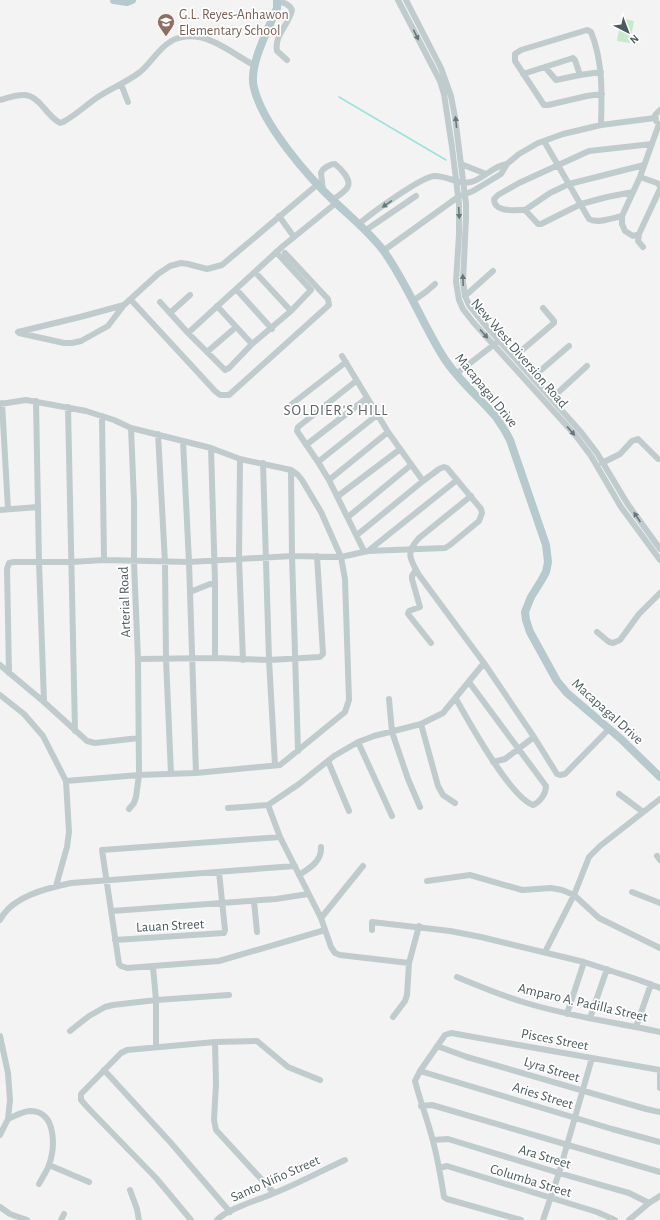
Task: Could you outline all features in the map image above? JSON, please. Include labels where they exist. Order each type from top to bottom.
[{"type":"main road","points":[[114,0],[127,2],[132,0]]},
{"type":"main road","name":"Macapagal Drive","points":[[277,1],[277,8],[254,65],[253,87],[265,114],[292,154],[334,201],[360,224],[383,250],[444,358],[456,374],[496,417],[510,440],[546,545],[548,562],[546,572],[530,597],[525,612],[530,632],[561,686],[571,697],[638,754],[660,777]]},
{"type":"street","name":"New West Diversion Road","points":[[398,0],[443,88],[446,101],[460,218],[456,272],[459,300],[467,315],[496,343],[514,357],[581,432],[602,462],[627,503],[660,549]]},
{"type":"street","name":"New West Diversion Road","points":[[406,0],[441,68],[449,90],[455,117],[465,195],[466,218],[463,282],[465,296],[473,311],[496,343],[586,448],[621,507],[660,560]]},
{"type":"street","points":[[277,1],[283,2],[292,10],[276,46],[277,51],[287,60]]},
{"type":"street","points":[[601,125],[602,94],[601,72],[592,34],[587,30],[516,52],[514,56],[514,59],[523,74],[546,105],[602,94]]},
{"type":"street","points":[[0,100],[21,94],[32,96],[38,100],[55,120],[60,123],[99,96],[122,84],[139,72],[164,46],[171,41],[190,36],[202,37],[219,44],[254,65]]},
{"type":"street","points":[[523,74],[573,58],[580,76]]},
{"type":"street","points":[[545,67],[556,80],[601,72]]},
{"type":"street","points":[[122,84],[128,102]]},
{"type":"street","points":[[639,234],[633,236],[625,231],[622,224],[622,216],[640,177],[659,125],[655,118],[656,113],[660,110]]},
{"type":"street","points":[[383,250],[458,197],[465,195],[501,174],[507,164],[519,154],[544,141],[563,134],[601,125],[655,118]]},
{"type":"street","points":[[544,141],[589,219],[592,221],[597,221],[622,216]]},
{"type":"street","points":[[644,165],[569,184],[550,193],[525,210],[502,210],[493,202],[498,195],[519,183],[589,151],[652,144]]},
{"type":"street","points":[[124,305],[118,315],[108,326],[91,336],[76,342],[64,343],[18,333],[19,331],[124,305],[158,274],[170,266],[181,263],[207,269],[222,265],[278,216],[321,187],[321,173],[330,165],[335,164],[344,173],[348,183],[345,190],[188,333]]},
{"type":"street","points":[[461,164],[484,175]]},
{"type":"street","points":[[360,224],[372,214],[415,185],[434,176],[456,182],[473,182],[497,167],[507,164]]},
{"type":"street","points":[[484,175],[485,183]]},
{"type":"street","points":[[640,177],[657,183],[660,186]]},
{"type":"street","points":[[366,230],[377,221],[417,198],[415,185]]},
{"type":"street","points":[[643,247],[638,241],[639,234],[660,189]]},
{"type":"street","points":[[525,210],[538,224],[542,224],[581,204],[607,196],[633,192]]},
{"type":"street","points":[[372,214],[377,221]]},
{"type":"street","points":[[278,216],[294,237]]},
{"type":"street","points":[[160,302],[225,370],[229,368],[252,344],[272,329],[311,290],[276,252]]},
{"type":"street","points":[[131,300],[215,391],[220,395],[229,395],[330,304],[328,299],[285,253]]},
{"type":"street","points":[[255,272],[291,311]]},
{"type":"street","points":[[465,296],[493,272]]},
{"type":"street","points":[[413,301],[428,292],[435,284]]},
{"type":"street","points":[[236,289],[272,329]]},
{"type":"street","points":[[170,313],[190,295]]},
{"type":"street","points":[[217,306],[252,344]]},
{"type":"street","points":[[514,357],[554,323],[543,308]]},
{"type":"street","points":[[207,352],[236,327]]},
{"type":"street","points":[[456,374],[496,343]]},
{"type":"street","points":[[533,377],[569,346]]},
{"type":"street","points":[[342,356],[399,450],[423,481]]},
{"type":"street","points":[[288,407],[346,362]]},
{"type":"street","points":[[552,398],[587,366]]},
{"type":"street","points":[[356,381],[298,427],[297,431],[329,480],[356,535],[366,551]]},
{"type":"street","points":[[306,445],[367,398]]},
{"type":"street","points":[[8,509],[1,404],[26,400],[36,401],[68,407],[102,416],[124,423],[131,428],[211,448],[240,459],[291,470],[302,480],[321,512],[341,557],[345,579],[349,700],[345,712],[337,720],[280,765],[196,773],[139,775],[66,781]]},
{"type":"street","points":[[36,401],[39,562],[44,702]]},
{"type":"street","points":[[68,407],[75,731]]},
{"type":"street","points":[[318,462],[377,415]]},
{"type":"street","points":[[102,416],[104,560]]},
{"type":"street","name":"Arterial Road","points":[[129,809],[134,804],[139,775],[138,659],[131,428]]},
{"type":"street","points":[[329,480],[388,432]]},
{"type":"street","points":[[158,434],[165,562],[166,659],[171,774]]},
{"type":"street","points":[[602,462],[620,454],[632,440],[638,439],[658,459]]},
{"type":"street","points":[[183,441],[189,562],[196,773]]},
{"type":"street","points":[[211,448],[215,560],[215,658]]},
{"type":"street","points":[[338,496],[399,450]]},
{"type":"street","points":[[240,459],[240,559],[243,660]]},
{"type":"street","points":[[263,463],[269,660],[275,765]]},
{"type":"street","points":[[348,517],[411,465]]},
{"type":"street","points":[[9,673],[7,569],[9,563],[104,560],[134,562],[189,562],[292,556],[341,557],[366,551],[447,547],[479,521],[482,513],[481,509],[471,496],[447,468],[444,467],[423,481],[356,535]]},
{"type":"street","points":[[291,470],[298,751]]},
{"type":"street","points":[[366,551],[457,480]]},
{"type":"street","points":[[471,496],[419,538],[410,550],[412,562],[416,570],[484,663],[534,737],[555,772],[562,775],[574,765],[609,728]]},
{"type":"street","points":[[0,510],[38,507]]},
{"type":"street","points":[[138,659],[215,658],[269,660],[320,657],[323,654],[317,556]]},
{"type":"street","points":[[416,570],[412,578],[420,607],[409,611],[408,614],[431,643]]},
{"type":"street","points":[[190,592],[215,582]]},
{"type":"street","points":[[597,632],[608,642],[613,643],[620,640],[640,614],[660,593]]},
{"type":"street","points":[[228,808],[268,805],[299,784],[328,761],[358,742],[374,736],[421,724],[443,713],[484,663]]},
{"type":"street","points":[[0,665],[44,702],[84,739],[90,742],[108,742],[139,738]]},
{"type":"street","points":[[456,699],[493,762],[513,788],[527,803],[533,805],[536,804],[543,796],[546,786],[469,682]]},
{"type":"street","points":[[0,695],[24,714],[43,736],[66,781],[69,832],[67,847],[56,886]]},
{"type":"street","points":[[389,699],[392,732],[408,779],[420,807]]},
{"type":"street","points":[[421,724],[438,786],[443,795],[455,803]]},
{"type":"street","points":[[493,762],[504,759],[534,737]]},
{"type":"street","points":[[358,742],[392,816]]},
{"type":"street","points":[[328,761],[349,811]]},
{"type":"street","points":[[619,794],[643,812]]},
{"type":"street","points":[[545,952],[574,895],[589,857],[600,846],[660,799]]},
{"type":"street","points":[[268,805],[280,836],[321,918],[331,947],[337,954],[409,963]]},
{"type":"street","points":[[280,836],[102,850],[118,960],[121,966],[127,968],[219,961],[325,930]]},
{"type":"street","points":[[299,875],[317,862],[320,856],[321,847]]},
{"type":"street","points":[[0,920],[6,912],[17,903],[35,892],[71,883],[295,866]]},
{"type":"street","points":[[321,918],[363,866]]},
{"type":"street","points":[[219,872],[223,903]]},
{"type":"street","points":[[427,881],[470,875],[522,890],[551,888],[562,890],[574,895],[599,918],[660,948]]},
{"type":"street","points":[[632,892],[660,903]]},
{"type":"street","points":[[112,911],[254,901],[308,894]]},
{"type":"street","points":[[254,901],[257,932]]},
{"type":"street","name":"Lauan Street","points":[[115,940],[221,934],[225,930],[223,903]]},
{"type":"street","points":[[372,930],[372,922],[400,926],[419,926],[450,931],[584,962],[660,988]]},
{"type":"street","points":[[393,1017],[405,1001],[409,963],[419,926]]},
{"type":"street","points":[[566,1014],[584,962]]},
{"type":"street","points":[[153,967],[156,1000],[156,1047]]},
{"type":"street","points":[[590,1018],[607,970]]},
{"type":"street","name":"Amparo A. Padilla Street","points":[[457,976],[517,1000],[566,1014],[660,1032]]},
{"type":"street","points":[[636,1027],[651,984]]},
{"type":"street","points":[[70,1031],[89,1016],[105,1007],[113,1005],[229,994]]},
{"type":"street","name":"Pisces Street","points":[[437,1046],[446,1035],[451,1033],[660,1070]]},
{"type":"street","points":[[0,1036],[10,1086],[8,1120],[0,1135]]},
{"type":"street","points":[[191,1220],[156,1178],[81,1100],[81,1094],[124,1051],[132,1048],[215,1042],[257,1041],[288,1067],[320,1080]]},
{"type":"street","points":[[215,1042],[216,1084],[214,1120],[216,1130],[274,1193]]},
{"type":"street","points":[[437,1046],[415,1081],[421,1106],[433,1140],[444,1197],[517,1219]]},
{"type":"street","name":"Lyra Street","points":[[437,1046],[468,1057],[660,1112]]},
{"type":"street","points":[[543,1220],[568,1144],[592,1058]]},
{"type":"street","points":[[104,1070],[171,1142],[230,1212]]},
{"type":"street","points":[[660,1070],[660,1088]]},
{"type":"street","name":"Aries Street","points":[[420,1071],[575,1117],[612,1130],[660,1142]]},
{"type":"street","points":[[421,1106],[432,1105],[660,1172]]},
{"type":"street","points":[[8,1120],[20,1113],[28,1111],[38,1112],[43,1115],[52,1128],[53,1137],[49,1166],[39,1184]]},
{"type":"street","name":"Ara Street","points":[[433,1140],[448,1139],[629,1193],[649,1203]]},
{"type":"street","name":"Santo Niño Street","points":[[217,1220],[220,1216],[345,1160]]},
{"type":"street","points":[[49,1166],[89,1182]]},
{"type":"street","name":"Columba Street","points":[[439,1168],[447,1166],[597,1212],[615,1220]]},
{"type":"street","points":[[130,1190],[137,1209],[139,1220]]},
{"type":"street","points":[[629,1220],[660,1196]]},
{"type":"street","points":[[0,1207],[10,1214],[27,1220]]},
{"type":"street","points":[[61,1220],[64,1214]]},
{"type":"green space","points":[[621,18],[634,21],[630,43],[617,41]]},
{"type":"waterway","points":[[339,97],[446,160]]},
{"type":"place","name":"G.L. Reyes-Anhawon Elementary School","points":[[166,37]]},
{"type":"district","name":"SOLDIER'S HILL","points":[[336,410]]}]
